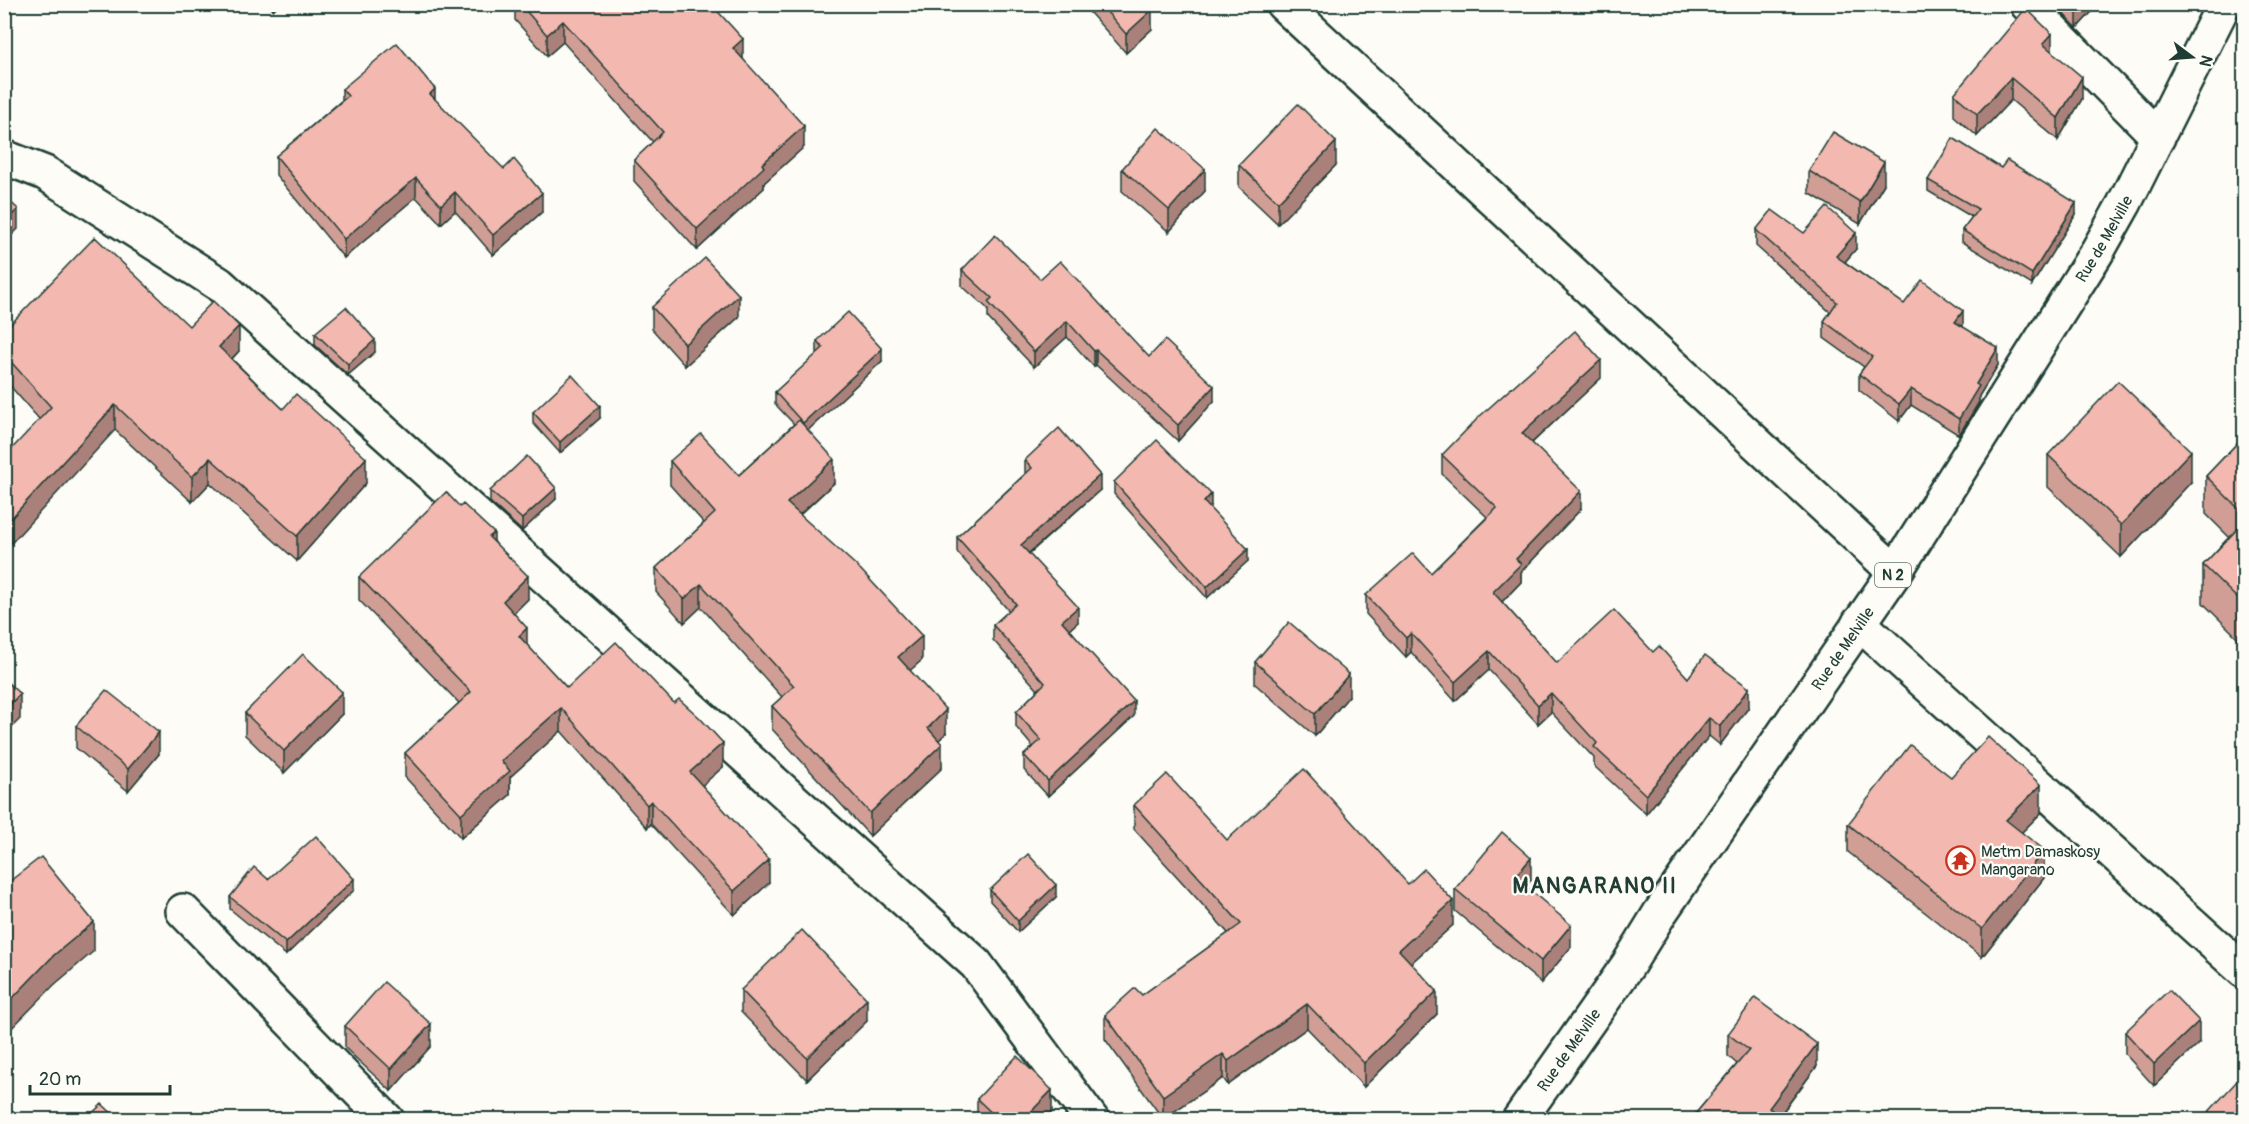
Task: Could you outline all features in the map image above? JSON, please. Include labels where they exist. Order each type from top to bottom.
[{"type":"street","points":[[1283,4],[1895,572]]},
{"type":"street","points":[[2027,4],[2158,137]]},
{"type":"street","name":"Rue de Melville","points":[[1519,1119],[1628,965],[1660,913],[1895,572],[2097,252],[2158,137],[2224,4]]},
{"type":"street","points":[[4,157],[45,173],[219,284],[976,964],[1092,1119]]},
{"type":"street","points":[[1859,622],[2244,971]]},
{"type":"street","points":[[183,911],[387,1119]]},
{"type":"building","points":[[520,4],[711,4],[743,39],[733,48],[804,126],[697,229],[634,160],[663,132],[563,21],[547,35]]},
{"type":"building","points":[[1100,4],[1148,4],[1152,10],[1126,34]]},
{"type":"building","points":[[2026,8],[2052,34],[2043,44],[2082,77],[2058,118],[2011,78],[1977,114],[1954,94]]},
{"type":"building","points":[[397,43],[435,89],[430,94],[504,169],[514,159],[542,193],[493,235],[455,192],[441,205],[416,178],[344,239],[276,156],[348,96],[342,89]]},
{"type":"building","points":[[1298,104],[1336,142],[1278,202],[1239,165]]},
{"type":"building","points":[[1158,128],[1205,169],[1169,210],[1122,169]]},
{"type":"building","points":[[1833,132],[1884,162],[1860,202],[1809,171]]},
{"type":"building","points":[[1953,138],[2001,168],[2007,160],[2076,203],[2032,274],[1962,230],[1978,209],[1928,180]]},
{"type":"building","points":[[4,196],[18,209],[4,223]]},
{"type":"building","points":[[1827,207],[1856,233],[1836,256],[1904,304],[1922,280],[1963,311],[1955,322],[1998,348],[1976,384],[1979,386],[1959,419],[1911,389],[1899,404],[1859,374],[1872,357],[1824,321],[1837,302],[1756,230],[1772,210],[1804,233]]},
{"type":"building","points":[[995,235],[1040,279],[1060,261],[1149,357],[1165,340],[1214,386],[1178,425],[1096,350],[1094,351],[1067,321],[1034,352],[988,302],[992,298],[962,270]]},
{"type":"building","points":[[95,237],[189,326],[213,301],[239,326],[219,347],[283,409],[296,394],[366,458],[297,536],[210,458],[192,477],[115,405],[4,526],[4,457],[51,407],[4,354],[4,331]]},
{"type":"building","points":[[705,258],[739,295],[685,344],[652,307]]},
{"type":"building","points":[[346,307],[375,340],[348,364],[315,333]]},
{"type":"building","points":[[848,312],[882,349],[803,423],[775,392],[823,348],[817,341]]},
{"type":"building","points":[[1575,331],[1601,360],[1522,433],[1581,491],[1516,559],[1521,564],[1493,592],[1557,663],[1614,610],[1653,652],[1659,646],[1688,678],[1705,655],[1749,688],[1720,726],[1709,718],[1646,795],[1594,747],[1597,743],[1551,693],[1538,705],[1489,651],[1455,682],[1411,633],[1406,638],[1366,595],[1413,553],[1431,573],[1497,508],[1442,455],[1480,416]]},
{"type":"building","points":[[572,375],[600,406],[560,442],[533,412]]},
{"type":"building","points":[[2118,381],[2191,451],[2121,525],[2048,455]]},
{"type":"building","points":[[799,420],[834,459],[787,503],[860,569],[922,636],[898,657],[946,710],[928,728],[942,744],[870,813],[772,706],[794,686],[701,584],[684,599],[656,568],[715,513],[670,461],[701,434],[739,475]]},
{"type":"building","points":[[1059,428],[1100,475],[1021,545],[1078,607],[1062,621],[1134,701],[1048,781],[1024,755],[1041,740],[1016,712],[1045,683],[993,625],[1016,604],[957,537],[1032,468],[1025,460]]},
{"type":"building","points":[[2244,436],[2244,514],[2206,476]]},
{"type":"building","points":[[1157,440],[1211,494],[1204,502],[1248,549],[1207,587],[1114,482]]},
{"type":"building","points":[[527,456],[556,488],[522,519],[490,491]]},
{"type":"building","points":[[446,492],[460,507],[463,504],[494,533],[489,537],[528,576],[503,601],[527,628],[519,636],[567,688],[616,642],[674,703],[679,699],[723,743],[690,772],[769,860],[734,891],[651,801],[647,805],[561,708],[501,761],[510,771],[461,814],[405,753],[471,692],[359,577]]},
{"type":"building","points":[[2244,522],[2244,605],[2203,565]]},
{"type":"building","points":[[1289,622],[1349,674],[1315,714],[1255,662]]},
{"type":"building","points":[[303,654],[342,692],[284,751],[245,713]]},
{"type":"building","points":[[4,679],[20,694],[4,710]]},
{"type":"building","points":[[106,690],[159,732],[128,769],[76,726]]},
{"type":"building","points":[[1988,737],[2041,785],[2006,820],[2044,850],[1982,929],[1848,824],[1910,745],[1951,777]]},
{"type":"building","points":[[1304,769],[1408,884],[1424,869],[1453,901],[1399,950],[1437,991],[1364,1063],[1307,1004],[1228,1061],[1223,1054],[1163,1096],[1105,1015],[1135,988],[1142,995],[1241,924],[1134,805],[1167,774],[1227,840]]},
{"type":"building","points":[[1502,832],[1531,858],[1515,877],[1571,925],[1541,961],[1455,889]]},
{"type":"building","points":[[316,836],[354,879],[286,943],[230,897],[254,867],[268,879]]},
{"type":"building","points":[[1028,854],[1056,885],[1018,921],[990,890]]},
{"type":"building","points":[[41,857],[94,922],[54,955],[4,1007],[4,891],[11,884],[10,881]]},
{"type":"building","points":[[802,930],[867,999],[807,1058],[741,990]]},
{"type":"building","points":[[384,982],[431,1024],[391,1069],[345,1026]]},
{"type":"building","points":[[2169,990],[2199,1021],[2154,1064],[2125,1032]]},
{"type":"building","points":[[1755,998],[1817,1044],[1769,1108],[1783,1119],[1691,1119],[1749,1050],[1728,1034]]},
{"type":"building","points":[[1017,1056],[1052,1090],[1024,1119],[998,1119],[977,1099]]},
{"type":"building","points":[[2237,1081],[2244,1088],[2244,1119],[2202,1119]]},
{"type":"building","points":[[102,1104],[118,1119],[86,1119]]},
{"type":"place","name":"Metm Damaskosy Mangarano","points":[[1960,860]]},
{"type":"district","name":"MANGARANO II","points":[[1595,885]]}]
